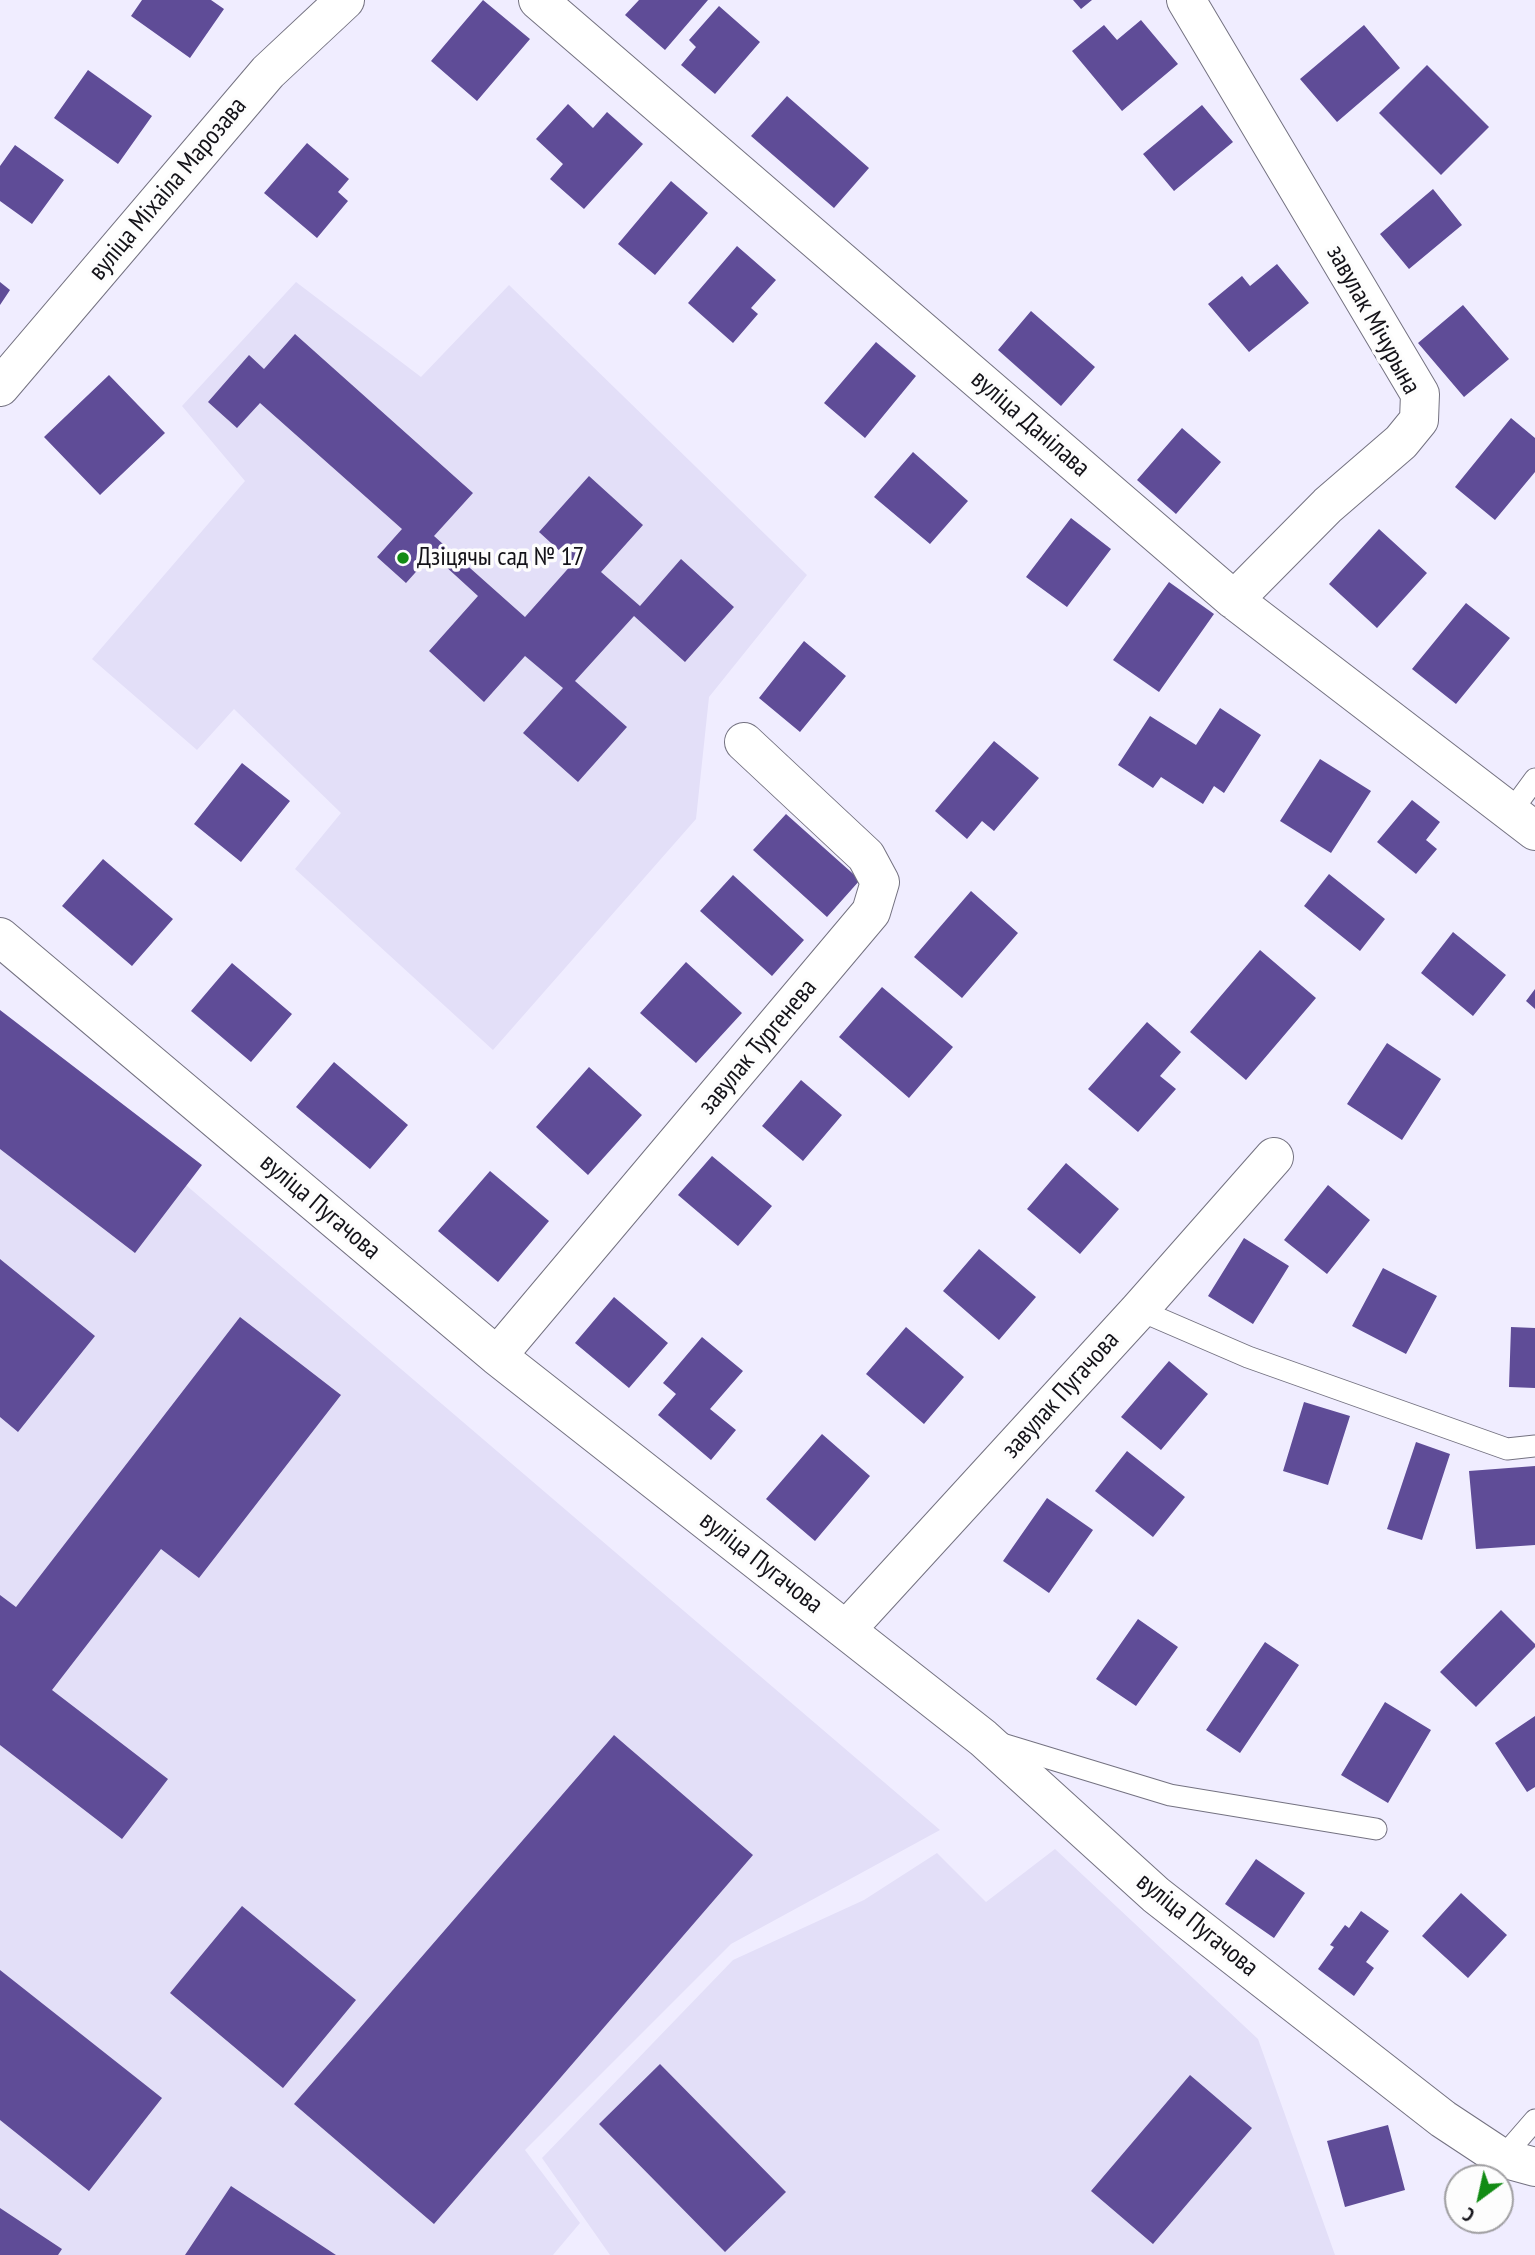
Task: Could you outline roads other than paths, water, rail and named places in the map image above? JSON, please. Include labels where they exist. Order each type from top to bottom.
[{"type":"street","name":"вуліца Міхаіла Марозава","points":[[0,387],[268,72],[345,0]]},
{"type":"street","name":"вуліца Данілава","points":[[538,0],[1234,600],[1523,822]]},
{"type":"street","name":"завулак Мічурына","points":[[1186,0],[1420,394],[1419,420],[1401,442],[1328,505],[1234,600]]},
{"type":"street","name":"завулак Тургенева","points":[[497,1356],[871,912],[880,882],[866,856],[744,742]]},
{"type":"street","name":"вуліца Пугачова","points":[[0,937],[497,1356],[983,1738],[1156,1895],[1443,2119],[1518,2162]]},
{"type":"street","name":"завулак Пугачова","points":[[846,1630],[1139,1310],[1274,1157]]},
{"type":"lane","points":[[1523,822],[1535,779]]},
{"type":"lane","points":[[1139,1310],[1248,1357],[1507,1449],[1535,1446]]},
{"type":"lane","points":[[983,1738],[1170,1795],[1376,1829]]},
{"type":"lane","points":[[1518,2162],[1535,2120]]},
{"type":"place","name":"Дзіцячы сад № 17","points":[[403,558]]}]
